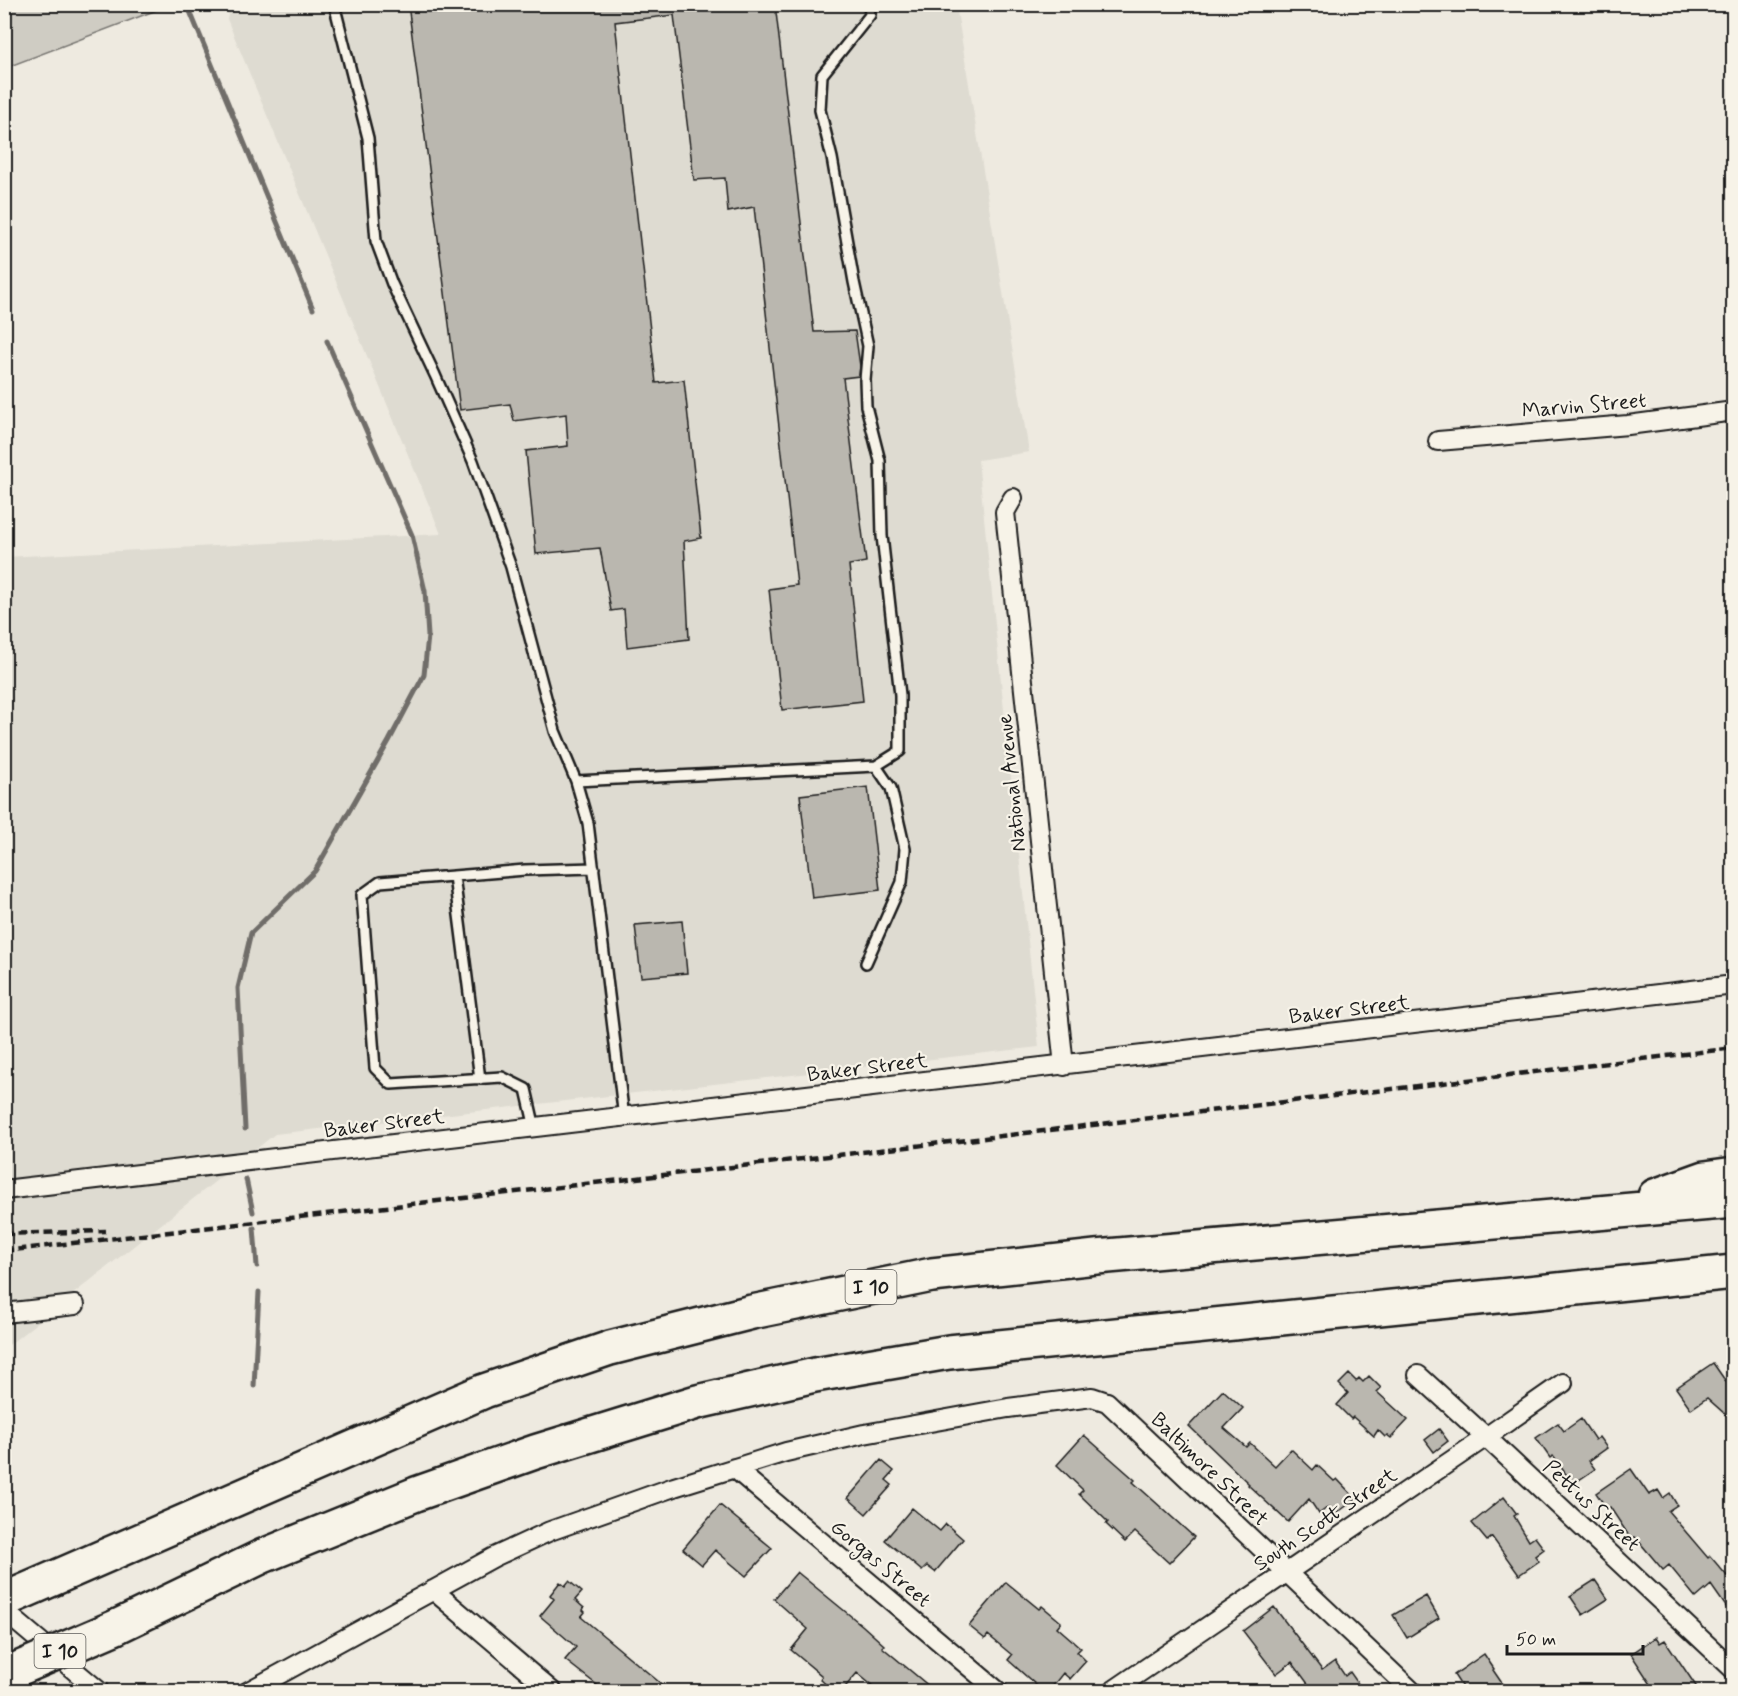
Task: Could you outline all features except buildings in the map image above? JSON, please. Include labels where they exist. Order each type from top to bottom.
[{"type":"highway","points":[[1614,1211],[1705,1178],[1734,1174]]},
{"type":"highway","name":"I 10","points":[[4,1600],[484,1391],[610,1348],[752,1312],[932,1275],[1096,1257],[1734,1201]]},
{"type":"highway","name":"I 10","points":[[4,1675],[116,1627],[263,1556],[416,1494],[535,1452],[707,1399],[815,1375],[949,1352],[1734,1272]]},
{"type":"highway","points":[[1618,1283],[1734,1291]]},
{"type":"street","name":"Marvin Street","points":[[1438,441],[1628,425],[1734,411]]},
{"type":"street","name":"National Avenue","points":[[1013,498],[1005,512],[1064,1066]]},
{"type":"street","name":"Baker Street","points":[[4,1190],[1734,985]]},
{"type":"street","points":[[4,1313],[75,1305]]},
{"type":"street","name":"Pettus Street","points":[[1418,1375],[1734,1670]]},
{"type":"street","name":"South Scott Street","points":[[1111,1692],[1563,1383]]},
{"type":"street","name":"Baltimore Street","points":[[734,1468],[786,1452],[852,1437],[1008,1408],[1092,1397],[1107,1402],[1413,1692]]},
{"type":"street","points":[[247,1692],[494,1557],[550,1531],[734,1468]]},
{"type":"street","name":"Gorgas Street","points":[[734,1468],[999,1692]]},
{"type":"street","points":[[433,1590],[553,1692]]},
{"type":"street","points":[[4,1611],[100,1692]]},
{"type":"lane","points":[[334,4],[368,138],[376,241],[392,284],[477,471],[511,567],[555,731],[576,781],[588,823],[624,1118]]},
{"type":"lane","points":[[576,781],[876,766],[900,751],[900,695],[882,536],[880,461],[866,406],[865,381],[868,346],[832,158],[820,110],[822,75],[870,15],[869,4]]},
{"type":"lane","points":[[866,963],[902,882],[905,849],[891,788],[876,766]]},
{"type":"lane","points":[[535,1128],[526,1089],[502,1077],[391,1084],[375,1068],[362,895],[380,882],[525,870],[594,868]]},
{"type":"lane","points":[[454,876],[480,1079]]},
{"type":"shaded area","points":[[5,4],[170,4],[170,5],[5,68]]},
{"type":"shaded area","points":[[231,5],[956,5],[1029,452],[978,460],[1039,1047],[275,1134],[5,1348],[5,557],[441,534],[227,19]]},
{"type":"waterway","points":[[187,4],[313,309]]},
{"type":"waterway","points":[[245,1129],[238,988],[251,933],[315,871],[424,675],[428,636],[425,591],[412,535],[327,341]]},
{"type":"waterway","points":[[246,1179],[253,1212]]},
{"type":"waterway","points":[[254,1228],[257,1266]]},
{"type":"waterway","points":[[254,1386],[259,1292]]},
{"type":"railway","points":[[4,1251],[976,1139],[1734,1048]]},
{"type":"railway","points":[[4,1234],[106,1231]]},
{"type":"railway","points":[[4,1668],[32,1692]]}]
